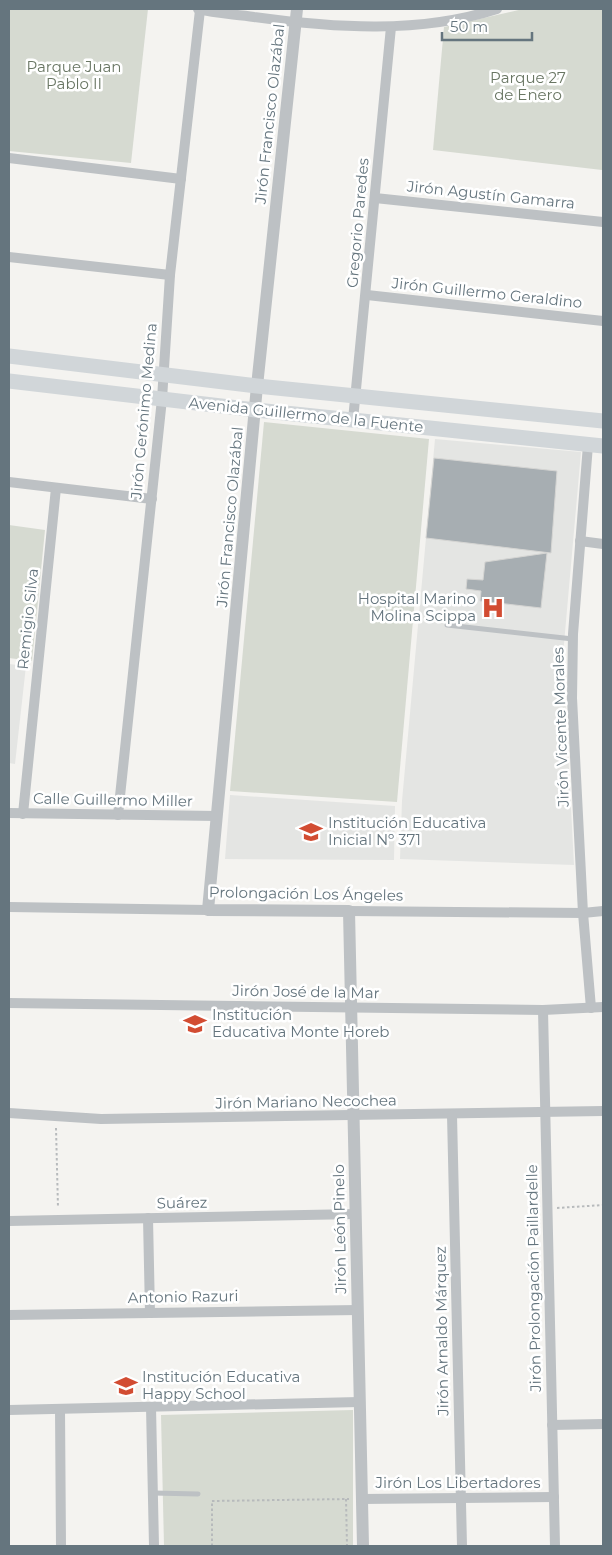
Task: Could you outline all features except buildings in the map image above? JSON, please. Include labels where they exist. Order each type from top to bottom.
[{"type":"main road","name":"Avenida Guillermo de la Fuente","points":[[9,356],[257,386],[603,421]]},
{"type":"main road","name":"Avenida Guillermo de la Fuente","points":[[9,381],[256,410],[596,446]]},
{"type":"street","points":[[199,9],[296,22],[391,27],[448,20],[497,9]]},
{"type":"street","name":"Jirón Gerónimo Medina","points":[[118,815],[165,375],[170,276],[199,9]]},
{"type":"street","name":"Jirón Francisco Olazábal","points":[[208,910],[257,386],[297,9]]},
{"type":"street","name":"Gregorio Paredes","points":[[354,420],[391,27]]},
{"type":"street","points":[[9,158],[181,179]]},
{"type":"street","name":"Jirón Agustín Gamarra","points":[[376,198],[603,222]]},
{"type":"street","points":[[9,257],[170,276]]},
{"type":"street","name":"Jirón Guillermo Geraldino","points":[[367,295],[603,321]]},
{"type":"street","name":"Jirón Vicente Morales","points":[[591,1008],[572,698],[573,639],[580,541],[596,446]]},
{"type":"street","points":[[9,482],[152,499]]},
{"type":"street","name":"Remigio Silva","points":[[23,814],[56,488]]},
{"type":"street","points":[[580,541],[603,544]]},
{"type":"street","name":"Calle Guillermo Miller","points":[[9,814],[217,816]]},
{"type":"street","name":"Prolongación Los Ángeles","points":[[9,908],[584,914],[603,911]]},
{"type":"street","name":"Jirón León Pinelo","points":[[349,911],[362,1546]]},
{"type":"street","name":"Jirón José de la Mar","points":[[9,1003],[543,1010],[603,1007]]},
{"type":"street","name":"Jirón Prolongación Paillardelle","points":[[543,1010],[555,1546]]},
{"type":"street","name":"Jirón Mariano Necochea","points":[[9,1112],[100,1119],[353,1117],[603,1111]]},
{"type":"street","name":"Jirón Arnaldo Márquez","points":[[452,1115],[462,1546]]},
{"type":"street","name":"Suárez","points":[[9,1221],[356,1214]]},
{"type":"street","points":[[148,1218],[150,1313]]},
{"type":"street","name":"Antonio Razuri","points":[[9,1315],[358,1310]]},
{"type":"street","points":[[9,1410],[359,1402]]},
{"type":"street","points":[[151,1407],[154,1546]]},
{"type":"street","points":[[60,1409],[61,1546]]},
{"type":"street","points":[[552,1424],[603,1424]]},
{"type":"street","name":"Jirón Los Libertadores","points":[[362,1499],[554,1497]]},
{"type":"lane","points":[[447,624],[573,639]]},
{"type":"lane","points":[[153,1493],[198,1494]]},
{"type":"path","points":[[55,1116],[59,1220]]},
{"type":"path","points":[[548,1208],[603,1205]]},
{"type":"path","points":[[212,1546],[212,1501],[346,1499],[347,1546]]},
{"type":"shaded area","name":"Hospital Marino Molina Scippa","points":[[435,439],[581,452],[563,655],[574,865],[400,859],[402,801]]},
{"type":"shaded area","points":[[9,664],[26,666],[15,764],[9,763]]},
{"type":"shaded area","name":"Institución Educativa Inicial Nº 371","points":[[230,795],[395,806],[394,860],[225,859]]},
{"type":"green space","name":"Parque Juan Pablo II","points":[[9,9],[148,9],[131,163],[9,151]]},
{"type":"green space","name":"Parque 27 de Enero","points":[[523,9],[603,9],[602,170],[433,150],[444,27]]},
{"type":"green space","points":[[264,422],[429,439],[397,802],[230,791]]},
{"type":"green space","points":[[9,525],[45,530],[32,661],[9,658]]},
{"type":"green space","points":[[353,1410],[353,1546],[164,1546],[161,1415]]},
{"type":"place","name":"Hospital Marino Molina Scippa","points":[[493,608]]},
{"type":"place","name":"Institución Educativa Inicial Nº 371","points":[[311,832]]},
{"type":"place","name":"Institución Educativa Monte Horeb","points":[[195,1024]]},
{"type":"place","name":"Institución Educativa Happy School","points":[[126,1386]]}]
